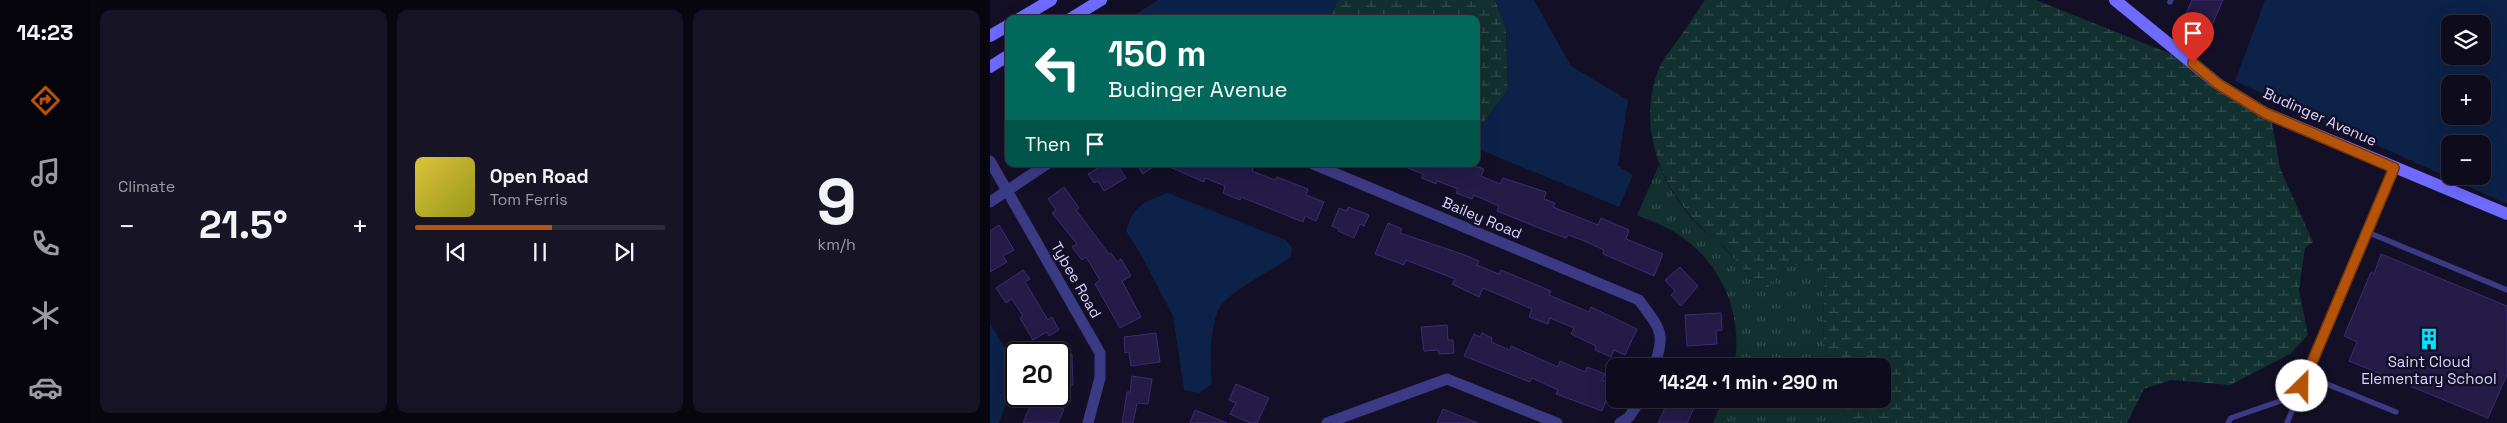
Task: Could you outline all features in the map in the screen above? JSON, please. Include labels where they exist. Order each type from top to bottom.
[{"type":"street","points":[[1026,15],[1051,0]]},
{"type":"street","points":[[1077,15],[1101,0]]},
{"type":"street","name":"Budinger Avenue","points":[[2115,0],[2218,84],[2265,113],[2507,214]]},
{"type":"street","points":[[990,36],[1005,27]]},
{"type":"street","points":[[990,67],[1005,58]]},
{"type":"street","name":"Tybee Road","points":[[990,161],[1100,353],[1100,378],[1088,423]]},
{"type":"street","points":[[990,202],[1042,167]]},
{"type":"street","name":"Bailey Road","points":[[1320,167],[1639,300],[1660,329],[1662,346],[1657,358]]},
{"type":"street","points":[[1327,423],[1346,420],[1447,379],[1557,423]]},
{"type":"street","points":[[1620,423],[1629,417],[1635,408]]},
{"type":"lane","points":[[2287,423],[2394,168]]},
{"type":"lane","points":[[2367,232],[2507,290]]},
{"type":"lane","points":[[2307,376],[2396,412]]},
{"type":"lane","points":[[2228,423],[2231,418],[2298,395]]},
{"type":"green space","points":[[1338,0],[1495,0],[1506,27],[1508,90],[1483,123],[1480,124],[1480,15],[1331,15]]},
{"type":"green space","points":[[1705,0],[2036,0],[2176,56],[2272,122],[2280,168],[2313,242],[2305,248],[2299,290],[2308,335],[2290,354],[2230,385],[2171,380],[2144,389],[2127,423],[1848,423],[1844,408],[1891,408],[1891,358],[1827,358],[1823,330],[1824,272],[1809,263],[1786,267],[1764,292],[1726,249],[1706,232],[1688,212],[1664,175],[1656,154],[1651,132],[1650,110],[1653,88],[1660,66]]},
{"type":"green space","points":[[1659,165],[1672,192],[1684,209],[1704,231],[1730,254],[1764,292],[1786,267],[1809,263],[1824,272],[1823,331],[1827,358],[1735,358],[1736,328],[1726,292],[1718,276],[1707,260],[1679,235],[1664,226],[1637,215]]},
{"type":"green space","points":[[1719,408],[1844,408],[1848,423],[1713,423]]},
{"type":"water","points":[[1158,0],[1338,0],[1331,15],[1135,15]]},
{"type":"water","points":[[1495,0],[1534,0],[1571,66],[1628,100],[1618,166],[1633,175],[1619,207],[1480,150],[1480,124],[1483,123],[1508,90],[1506,27]]},
{"type":"water","points":[[2265,0],[2507,0],[2507,204],[2465,185],[2491,185],[2491,135],[2441,135],[2441,174],[2235,81]]},
{"type":"water","points":[[1168,193],[1286,240],[1292,248],[1291,257],[1239,290],[1224,302],[1219,309],[1213,329],[1212,384],[1199,393],[1184,390],[1173,316],[1139,251],[1126,231],[1136,210],[1146,202]]},
{"type":"water","points":[[990,323],[1005,349],[1005,407],[999,423],[990,423]]},
{"type":"building","points":[[2192,0],[2223,0],[2209,32],[2183,20]]},
{"type":"building","points":[[1100,167],[1119,167],[1126,178],[1104,191],[1098,181],[1094,183],[1088,174]]},
{"type":"building","points":[[1138,167],[1153,167],[1143,174]]},
{"type":"building","points":[[1170,167],[1250,167],[1253,168],[1252,171],[1275,180],[1277,177],[1308,189],[1306,195],[1324,202],[1316,221],[1305,216],[1303,222],[1241,197],[1240,200],[1223,193],[1225,186],[1205,178],[1204,182]]},
{"type":"building","points":[[1406,167],[1478,167],[1484,169],[1481,176],[1500,184],[1503,178],[1546,192],[1544,199],[1555,203],[1553,207],[1598,225],[1601,218],[1629,230],[1626,239],[1663,254],[1654,276],[1603,254],[1604,250],[1582,240],[1568,235],[1566,238],[1544,230],[1497,211],[1499,206],[1474,195],[1472,199],[1456,193],[1458,189],[1437,181],[1436,184],[1422,178],[1423,174]]},
{"type":"building","points":[[1064,187],[1079,208],[1076,210],[1109,254],[1111,253],[1117,262],[1121,259],[1131,276],[1122,281],[1141,317],[1120,328],[1095,284],[1100,280],[1086,257],[1082,260],[1072,247],[1077,244],[1052,213],[1056,210],[1048,199]]},
{"type":"building","points":[[1348,207],[1369,215],[1364,226],[1360,224],[1354,238],[1338,231],[1339,229],[1332,226],[1339,208],[1347,211]]},
{"type":"building","points":[[1388,223],[1402,229],[1400,233],[1465,255],[1479,261],[1477,265],[1499,274],[1501,270],[1551,291],[1549,295],[1589,312],[1591,307],[1637,329],[1625,355],[1614,350],[1611,357],[1595,350],[1596,346],[1571,334],[1574,328],[1550,318],[1548,324],[1529,317],[1532,309],[1483,288],[1479,297],[1452,284],[1455,279],[1406,260],[1404,265],[1375,254]]},
{"type":"building","points":[[999,225],[1014,250],[1003,256],[1007,262],[990,272],[990,231]]},
{"type":"building","name":"Saint Cloud Elementary School","points":[[2381,254],[2507,306],[2507,375],[2488,418],[2349,361],[2357,342],[2344,336],[2371,272],[2374,274]]},
{"type":"building","points":[[1680,267],[1698,286],[1681,306],[1671,295],[1675,291],[1665,280]]},
{"type":"building","points":[[1023,270],[1030,279],[1025,282],[1048,320],[1052,317],[1059,330],[1049,336],[1047,332],[1033,340],[1020,318],[1023,316],[1012,299],[1006,303],[996,288]]},
{"type":"building","points":[[1721,313],[1722,330],[1716,331],[1717,344],[1687,346],[1685,315]]},
{"type":"building","points":[[1447,325],[1448,340],[1453,340],[1454,353],[1439,354],[1438,350],[1424,351],[1421,327]]},
{"type":"building","points":[[1156,333],[1160,362],[1131,366],[1129,352],[1125,353],[1124,337]]},
{"type":"building","points":[[1482,333],[1492,338],[1491,342],[1510,350],[1511,346],[1558,367],[1560,361],[1585,372],[1587,367],[1605,374],[1602,380],[1606,381],[1606,401],[1602,411],[1556,394],[1558,390],[1532,378],[1530,382],[1464,356],[1474,334],[1480,337]]},
{"type":"building","points":[[1070,354],[1072,354],[1073,385],[1070,385]]},
{"type":"building","points":[[1132,376],[1152,379],[1148,404],[1137,403],[1133,423],[1122,423],[1127,392],[1130,392]]},
{"type":"building","points":[[1236,384],[1269,398],[1257,423],[1250,423],[1230,414],[1236,403],[1229,400]]},
{"type":"building","points":[[1030,407],[1059,407],[1064,409],[1058,423],[1023,423]]},
{"type":"building","points":[[1665,408],[1694,408],[1687,423],[1658,423]]},
{"type":"building","points":[[1443,409],[1478,423],[1437,423]]},
{"type":"building","points":[[1195,410],[1227,423],[1190,423]]},
{"type":"place","name":"Saint Cloud Elementary School","points":[[2429,339]]},
{"type":"route","points":[[2193,63],[2218,84],[2265,113],[2394,168],[2302,386]]}]
